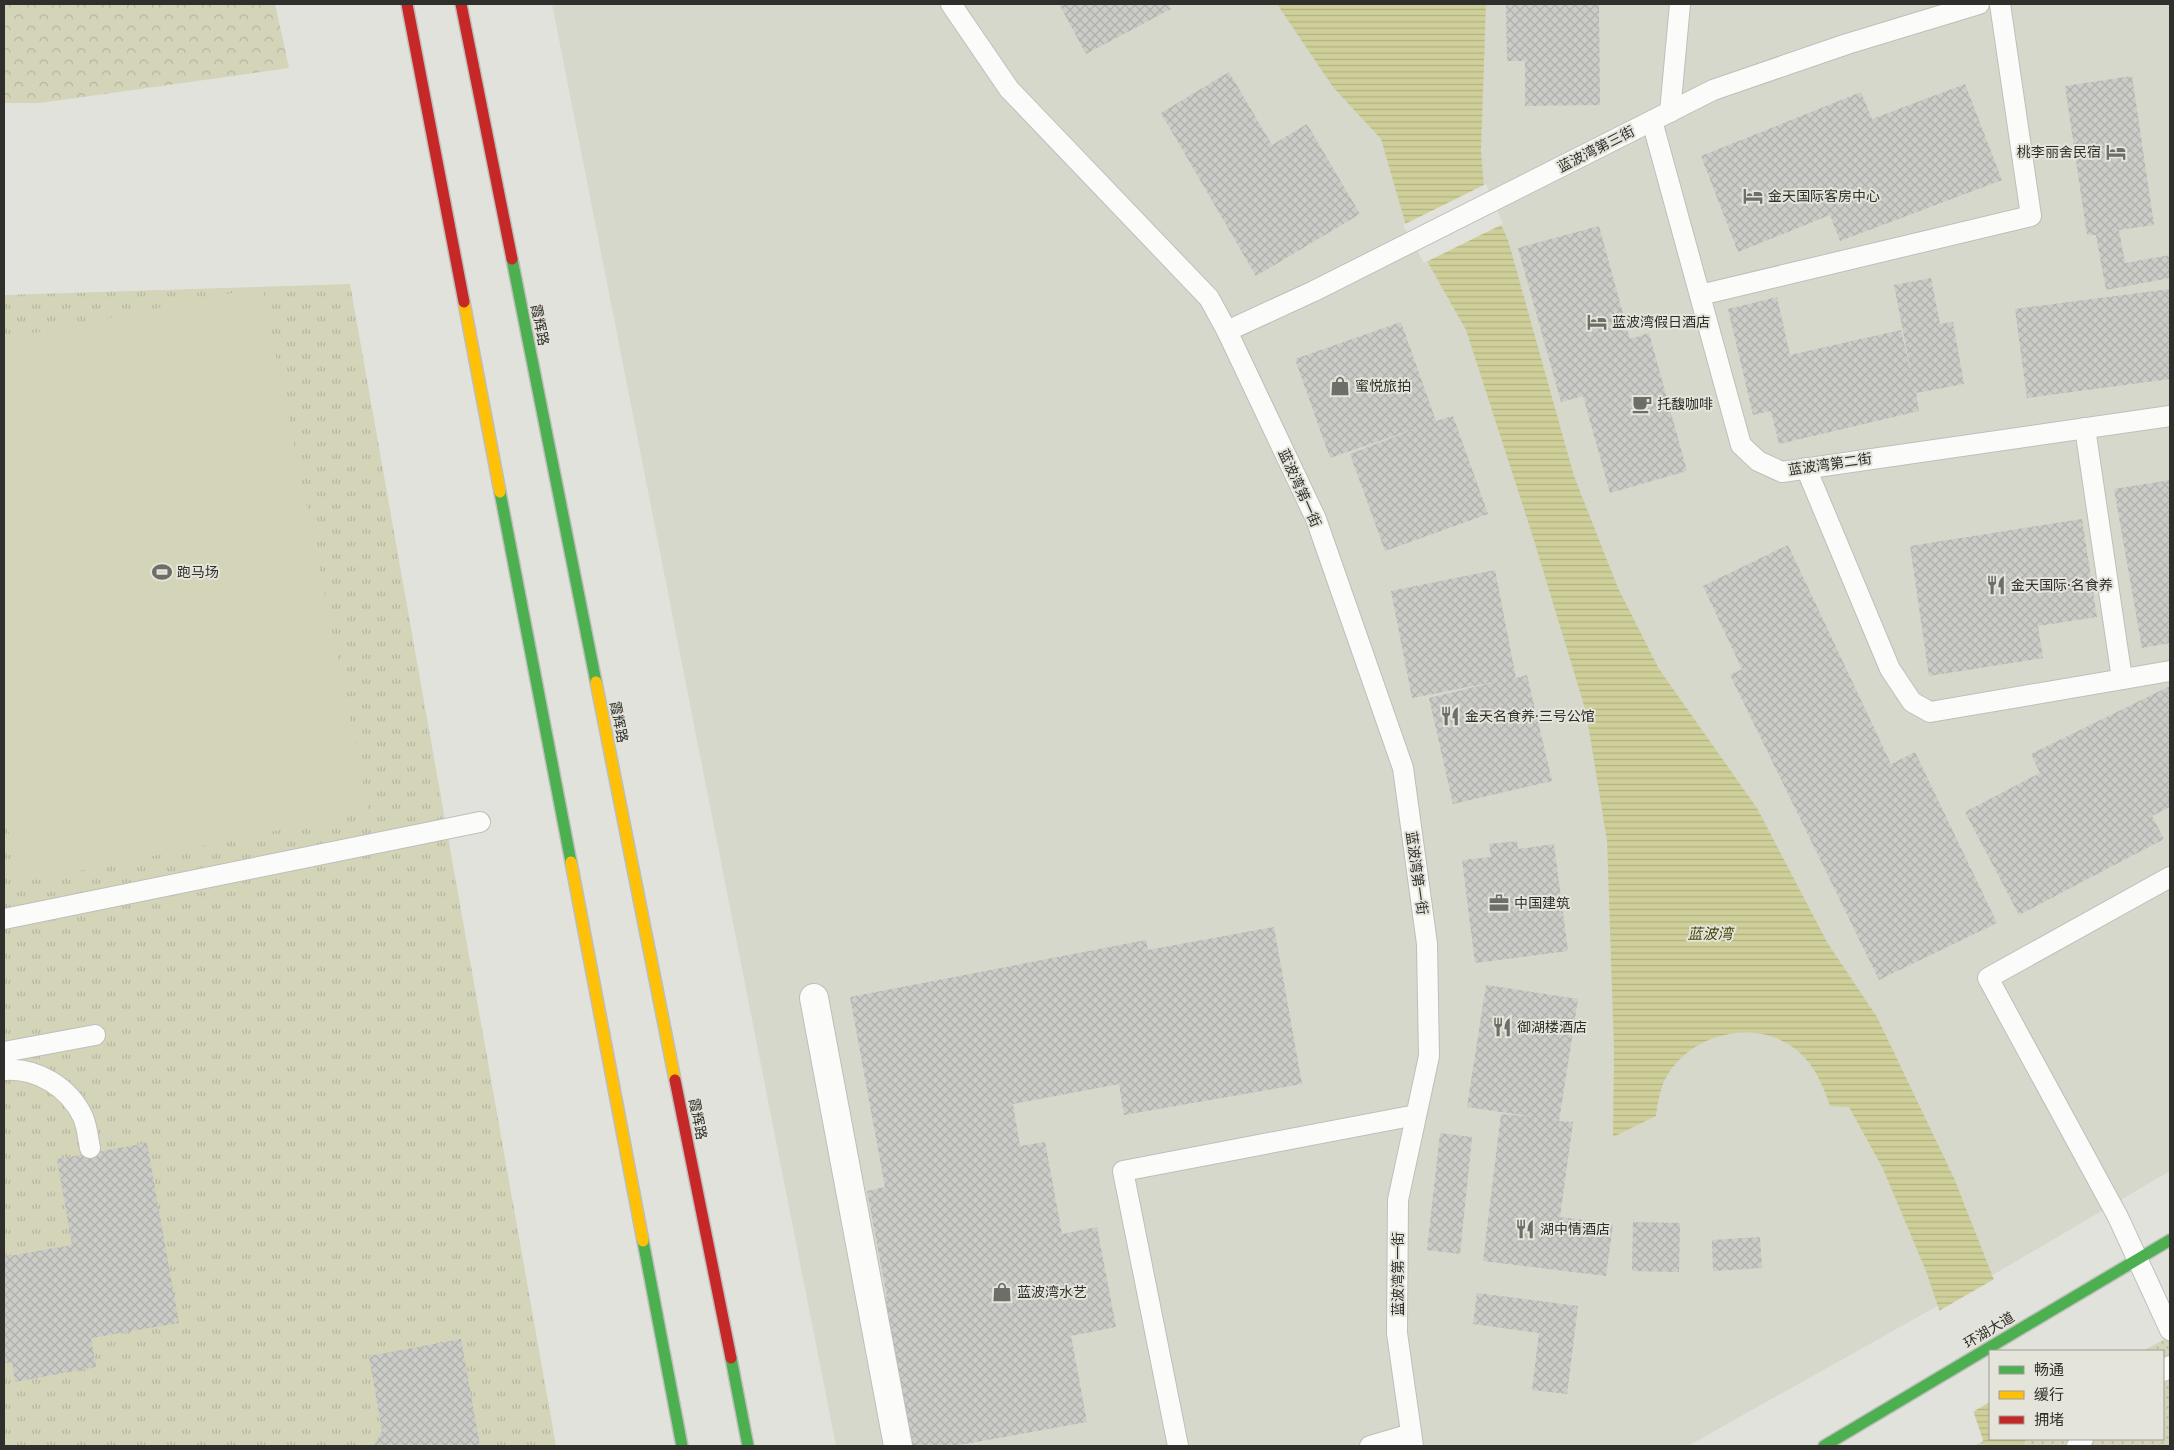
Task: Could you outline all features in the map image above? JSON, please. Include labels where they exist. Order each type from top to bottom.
[{"type":"street","points":[[406,4],[682,1446]]},
{"type":"street","name":"霞辉路","points":[[461,4],[748,1446]]},
{"type":"street","points":[[814,998],[898,1446]]},
{"type":"street","name":"环湖大道","points":[[1824,1446],[2138,1257],[2170,1240]]},
{"type":"lane","name":"蓝波湾第一街","points":[[951,4],[1009,88],[1209,298],[1227,331],[1316,519],[1403,768],[1427,944],[1429,1056],[1398,1200],[1398,1333],[1412,1440]]},
{"type":"lane","points":[[1670,112],[1680,4]]},
{"type":"lane","name":"蓝波湾第三街","points":[[1227,331],[1314,291],[1713,90],[1847,44],[1978,4]]},
{"type":"lane","points":[[1700,295],[2031,216],[2000,4]]},
{"type":"lane","name":"蓝波湾第二街","points":[[1652,121],[1741,445],[1758,462],[1782,472],[2170,416]]},
{"type":"lane","points":[[2085,428],[2122,679]]},
{"type":"lane","points":[[1806,468],[1890,669],[1912,702],[1930,712],[2170,671]]},
{"type":"lane","points":[[4,919],[480,822]]},
{"type":"lane","points":[[2170,877],[1988,978],[2138,1257],[2170,1330]]},
{"type":"lane","points":[[4,1052],[95,1035]]},
{"type":"lane","points":[[4,1070],[22,1070],[37,1074],[60,1088],[83,1117],[90,1148]]},
{"type":"lane","points":[[1178,1446],[1123,1171],[1416,1114]]},
{"type":"lane","points":[[1370,1446],[1412,1440]]},
{"type":"shaded area","points":[[552,4],[2170,4],[2170,1171],[1998,1272],[1688,1446],[836,1446]]},
{"type":"green space","points":[[4,4],[275,4],[289,68],[40,103],[4,103]]},
{"type":"green space","points":[[350,284],[556,1446],[4,1446],[4,295]]},
{"type":"green space","name":"跑马场","points":[[262,287],[369,812],[19,883],[4,806],[4,339]]},
{"type":"green space","points":[[2170,1336],[2170,1446],[1974,1446],[1989,1438],[1989,1440],[2164,1440],[2164,1350],[2145,1350]]},
{"type":"water","name":"蓝波湾","points":[[1277,4],[1486,4],[1481,151],[1484,188],[1508,240],[1574,476],[1618,588],[1659,669],[1757,808],[1827,942],[1877,1017],[1954,1178],[2000,1295],[1989,1350],[1989,1440],[2026,1440],[2023,1446],[1985,1446],[1926,1271],[1883,1169],[1849,1107],[1830,1106],[1815,1071],[1800,1053],[1784,1042],[1766,1035],[1748,1033],[1729,1034],[1710,1039],[1693,1048],[1667,1076],[1661,1090],[1656,1116],[1613,1137],[1614,1050],[1607,841],[1586,712],[1532,534],[1466,330],[1405,222],[1381,139],[1333,87]]},
{"type":"pier","points":[[1486,184],[1503,224],[1424,263],[1403,225]]},
{"type":"pier","points":[[1996,1278],[2017,1350],[1989,1350],[1989,1403],[1971,1413],[1937,1312]]},
{"type":"building","points":[[1059,4],[1168,4],[1171,9],[1086,54]]},
{"type":"building","points":[[1506,4],[1599,4],[1600,105],[1525,106],[1525,61],[1507,61]]},
{"type":"building","points":[[1229,72],[1272,145],[1307,124],[1360,214],[1256,276],[1161,113]]},
{"type":"building","points":[[2132,76],[2154,225],[2119,230],[2125,263],[2170,255],[2170,278],[2106,290],[2096,235],[2087,235],[2065,86]]},
{"type":"building","points":[[1965,84],[2002,180],[1840,241],[1830,215],[1738,252],[1701,156],[1861,92],[1872,119]]},
{"type":"building","points":[[1599,226],[1630,339],[1649,333],[1687,471],[1610,493],[1583,396],[1561,402],[1518,248]]},
{"type":"building","points":[[1931,278],[1940,324],[1953,322],[1964,384],[1916,393],[1919,411],[1779,444],[1771,411],[1753,415],[1728,309],[1777,297],[1790,355],[1901,330],[1912,377],[1894,285]]},
{"type":"building","points":[[2170,289],[2170,379],[2027,398],[2015,309]]},
{"type":"building","points":[[1401,322],[1436,421],[1453,416],[1488,514],[1385,551],[1350,454],[1417,428],[1330,458],[1295,359]]},
{"type":"building","points":[[2170,480],[2170,643],[2142,648],[2114,489]]},
{"type":"building","points":[[2082,519],[2097,617],[2038,626],[2043,658],[1929,676],[1910,546]]},
{"type":"building","points":[[1788,545],[1891,764],[1915,752],[1997,923],[1879,980],[1730,675],[1742,669],[1703,586]]},
{"type":"building","points":[[1495,570],[1516,678],[1527,675],[1552,781],[1453,804],[1429,698],[1499,681],[1412,698],[1391,591]]},
{"type":"building","points":[[2170,686],[2170,807],[2152,816],[2164,839],[2019,915],[1965,812],[2040,773],[2031,754]]},
{"type":"building","points":[[1517,841],[1518,849],[1554,844],[1568,951],[1475,963],[1462,860],[1491,857],[1489,844]]},
{"type":"building","points":[[1274,927],[1302,1084],[1124,1115],[1119,1084],[1013,1104],[1020,1146],[1045,1142],[1062,1234],[1097,1227],[1116,1327],[1071,1336],[1087,1422],[954,1446],[906,1446],[879,1298],[887,1297],[867,1191],[885,1187],[850,997],[1146,940],[1148,950]]},
{"type":"building","points":[[1486,985],[1578,999],[1559,1121],[1573,1122],[1560,1217],[1613,1224],[1606,1276],[1483,1261],[1501,1114],[1534,1117],[1467,1107]]},
{"type":"building","points":[[1440,1133],[1472,1137],[1460,1254],[1427,1250]]},
{"type":"building","points":[[147,1143],[179,1323],[91,1338],[96,1367],[15,1382],[12,1362],[4,1363],[4,1257],[72,1245],[57,1159]]},
{"type":"building","points":[[1633,1222],[1680,1223],[1679,1272],[1632,1271]]},
{"type":"building","points":[[1760,1237],[1762,1268],[1713,1271],[1712,1240]]},
{"type":"building","points":[[1477,1293],[1578,1306],[1567,1394],[1532,1390],[1539,1333],[1473,1324]]},
{"type":"building","points":[[461,1339],[480,1446],[374,1446],[382,1431],[369,1356]]},
{"type":"traffic: fast","points":[[512,259],[596,682]]},
{"type":"traffic: fast","points":[[500,492],[571,862]]},
{"type":"traffic: fast","points":[[1824,1446],[2170,1240]]},
{"type":"traffic: fast","points":[[643,1241],[682,1446]]},
{"type":"traffic: fast","points":[[731,1358],[748,1446]]},
{"type":"traffic: slow","points":[[464,302],[500,492]]},
{"type":"traffic: slow","points":[[596,682],[675,1080]]},
{"type":"traffic: slow","points":[[571,862],[643,1241]]},
{"type":"traffic: jam","points":[[407,4],[464,302]]},
{"type":"traffic: jam","points":[[461,4],[512,259]]},
{"type":"traffic: jam","points":[[675,1080],[731,1358]]},
{"type":"place","name":"桃李丽舍民宿","points":[[2116,152]]},
{"type":"place","name":"金天国际客房中心","points":[[1753,196]]},
{"type":"place","name":"蓝波湾假日酒店","points":[[1597,322]]},
{"type":"place","name":"蜜悦旅拍","points":[[1340,386]]},
{"type":"place","name":"托馥咖啡","points":[[1642,404]]},
{"type":"place","name":"跑马场","points":[[162,572]]},
{"type":"place","name":"金天国际·名食养","points":[[1996,585]]},
{"type":"place","name":"金天名食养·三号公馆","points":[[1450,716]]},
{"type":"place","name":"中国建筑","points":[[1499,903]]},
{"type":"place","name":"御湖楼酒店","points":[[1502,1027]]},
{"type":"place","name":"湖中情酒店","points":[[1525,1229]]},
{"type":"place","name":"蓝波湾水艺","points":[[1002,1292]]}]
